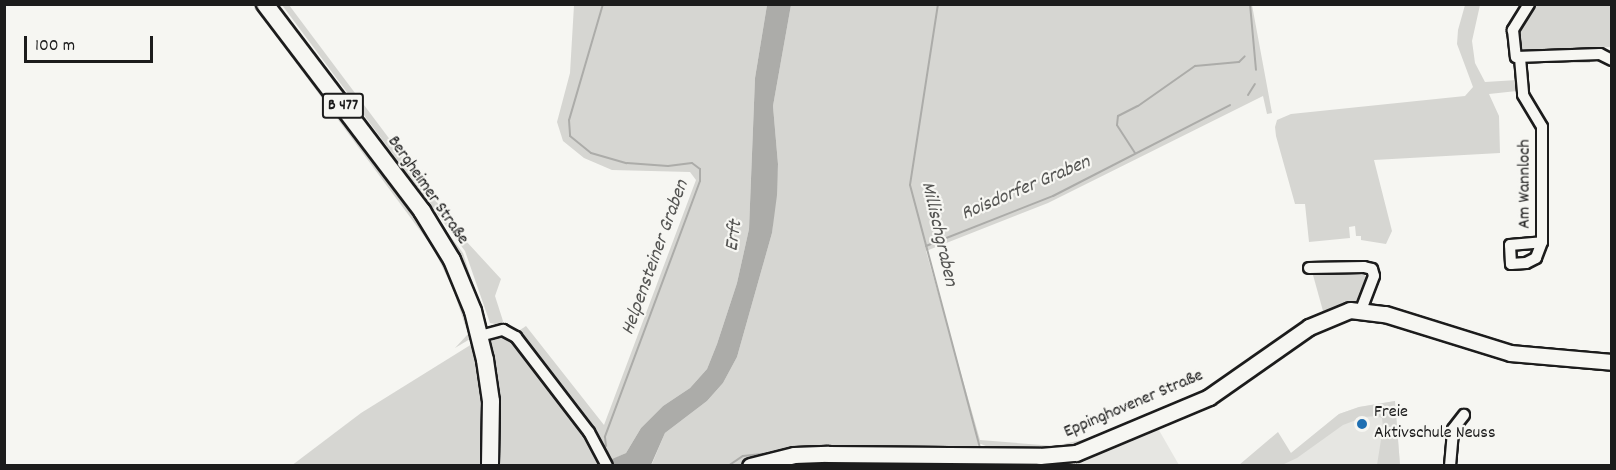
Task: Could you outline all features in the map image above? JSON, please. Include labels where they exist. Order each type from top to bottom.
[{"type":"main road","name":"Bergheimer Straße","points":[[265,4],[437,234],[464,288],[480,336],[491,401],[490,465]]},
{"type":"main road","name":"Eppinghovener Straße","points":[[750,465],[794,455],[1058,455],[1088,449],[1209,397],[1322,320],[1344,311],[1361,310],[1393,316],[1510,353],[1611,362]]},
{"type":"street","name":"Am Wannloch","points":[[1529,4],[1513,30],[1513,52],[1520,58],[1523,95],[1542,128],[1542,242]]},
{"type":"street","points":[[1520,58],[1600,54],[1611,60]]},
{"type":"street","points":[[1309,268],[1364,267],[1372,269],[1374,276],[1361,310]]},
{"type":"street","points":[[480,336],[503,330],[516,336],[589,432],[606,464]]},
{"type":"street","points":[[1450,465],[1454,429],[1464,415]]},
{"type":"shaded area","points":[[253,5],[259,5],[417,214],[447,262],[474,335],[470,339],[455,348],[468,334],[453,289],[433,248]]},
{"type":"shaded area","points":[[271,5],[277,5],[463,253],[485,321],[480,317],[468,285]]},
{"type":"shaded area","points":[[282,5],[289,5],[466,241],[501,279],[495,296],[503,321],[501,325],[490,323],[465,251]]},
{"type":"shaded area","points":[[574,5],[767,5],[755,78],[749,229],[737,283],[717,344],[707,369],[690,388],[663,406],[641,428],[626,453],[609,461],[597,436],[517,332],[526,326],[604,425],[696,180],[690,172],[612,170],[584,158],[563,141],[557,122],[570,73]]},
{"type":"shaded area","name":"Erft","points":[[767,5],[791,5],[773,106],[778,164],[777,195],[772,233],[737,357],[723,383],[707,401],[665,433],[651,465],[596,466],[626,453],[641,428],[663,406],[690,388],[707,369],[717,344],[737,283],[749,229],[755,78]]},
{"type":"shaded area","points":[[791,5],[1252,5],[1272,113],[1267,114],[1263,96],[1048,203],[926,251],[980,440],[1055,446],[1090,438],[1091,443],[1072,449],[993,449],[981,444],[969,450],[741,465],[651,466],[665,433],[707,401],[723,383],[737,357],[772,233],[778,164],[773,106]]},
{"type":"shaded area","points":[[1465,5],[1480,5],[1472,41],[1475,63],[1485,82],[1517,80],[1517,91],[1489,94],[1499,116],[1500,153],[1374,160],[1392,231],[1386,244],[1361,240],[1361,236],[1356,236],[1355,226],[1349,227],[1350,238],[1309,242],[1305,204],[1295,204],[1276,136],[1277,120],[1291,114],[1465,96],[1473,87],[1457,44],[1458,30]]},
{"type":"shaded area","points":[[1533,5],[1611,5],[1611,47],[1516,52],[1516,32]]},
{"type":"shaded area","points":[[1525,58],[1590,58],[1590,63],[1525,63]]},
{"type":"shaded area","points":[[1360,269],[1369,281],[1361,304],[1323,311],[1313,275],[1315,272]]},
{"type":"shaded area","points":[[499,335],[512,338],[582,428],[602,464],[495,465],[489,343]]},
{"type":"shaded area","points":[[472,344],[477,346],[484,381],[485,465],[291,466],[361,413]]},
{"type":"shaded area","name":"Freie Aktivschule Neuss","points":[[1395,401],[1400,465],[1248,466],[1291,453],[1339,414],[1359,407]]},
{"type":"shaded area","points":[[1395,401],[1400,465],[1377,465],[1383,427],[1382,418],[1377,416],[1364,417],[1343,425],[1297,458],[1282,465],[1239,465],[1278,432],[1291,453],[1339,414],[1359,407]]},
{"type":"shaded area","points":[[1156,425],[1179,465],[1054,466],[1052,459]]},
{"type":"waterway","name":"Helpensteiner Graben","points":[[603,4],[569,120],[570,136],[591,153],[627,163],[668,166],[692,163],[700,169],[700,181],[605,437],[606,446]]},
{"type":"waterway","name":"Millischgraben","points":[[938,4],[910,185],[980,449]]},
{"type":"waterway","name":"Roisdorfer Graben","points":[[1250,4],[1256,70]]},
{"type":"waterway","name":"Roisdorfer Graben","points":[[1135,153],[1117,125],[1118,116],[1138,106],[1195,66],[1239,62],[1245,56]]},
{"type":"waterway","name":"Roisdorfer Graben","points":[[1248,95],[1255,84]]},
{"type":"waterway","name":"Roisdorfer Graben","points":[[926,246],[1053,196],[1230,105]]},
{"type":"waterway","name":"Helpensteiner Graben","points":[[607,451],[614,466]]},
{"type":"waterway","points":[[728,466],[743,456],[772,453]]},
{"type":"place","name":"Freie Aktivschule Neuss","points":[[1362,424]]}]
